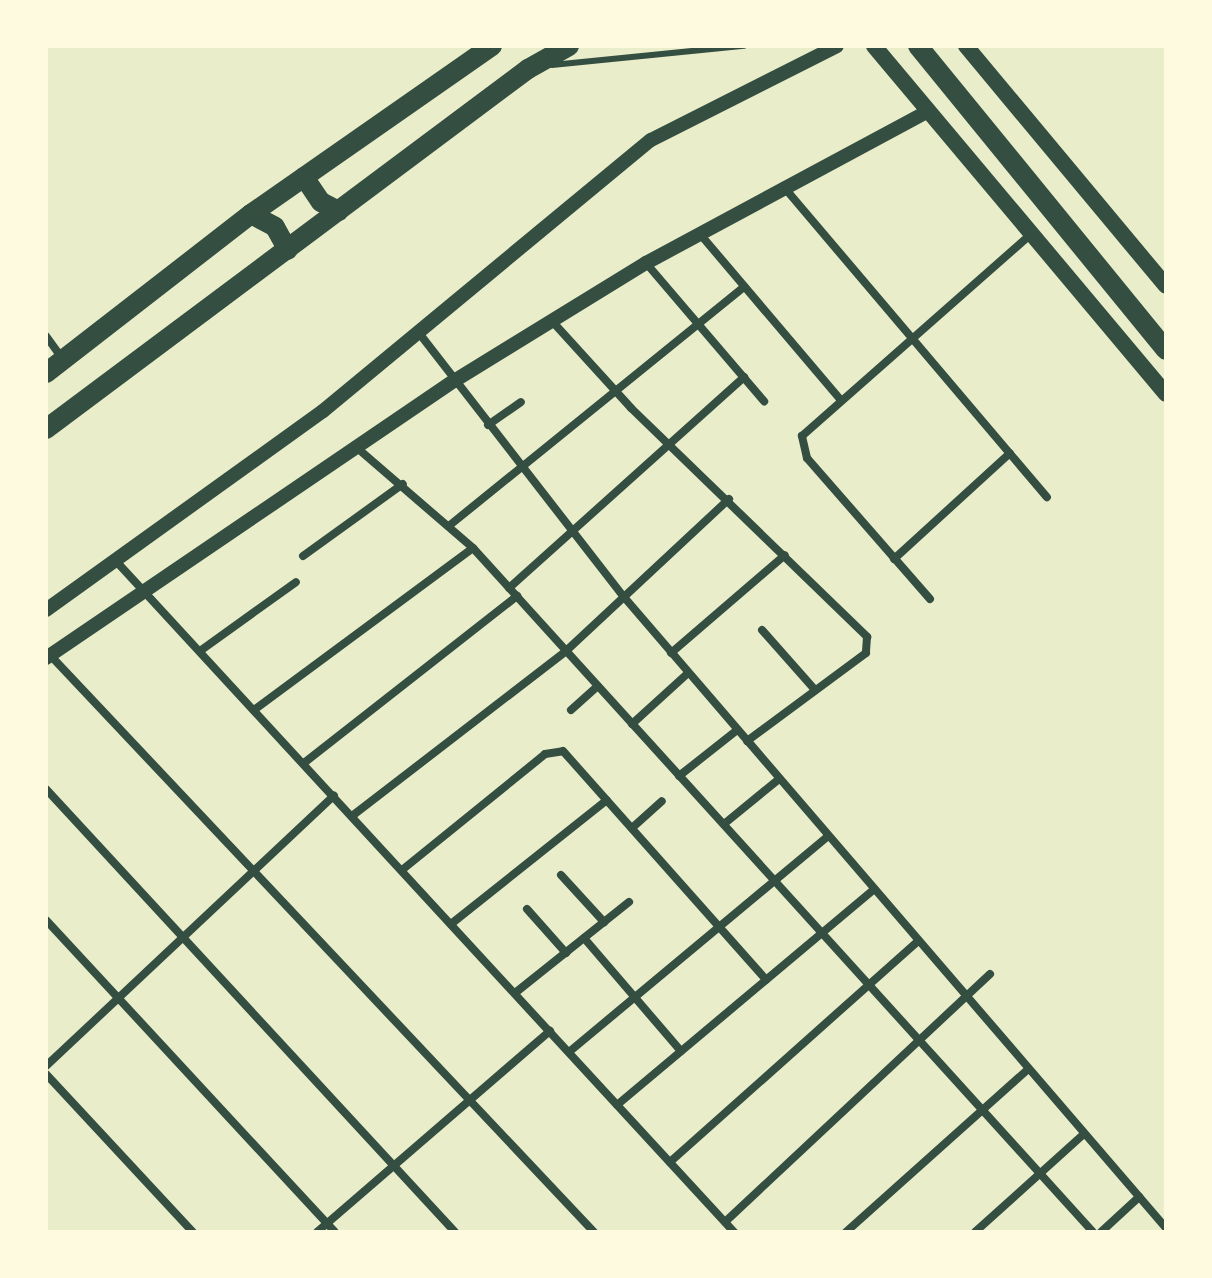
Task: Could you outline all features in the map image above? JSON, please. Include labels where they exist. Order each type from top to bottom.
[{"type":"main road","points":[[46,373],[251,214],[492,46]]},
{"type":"main road","points":[[46,429],[528,69],[569,46]]},
{"type":"main road","points":[[874,46],[1028,237],[1166,394]]},
{"type":"main road","points":[[918,46],[1166,350]]},
{"type":"main road","points":[[967,47],[1166,286]]},
{"type":"main road","points":[[304,177],[313,195],[339,211]]},
{"type":"main road","points":[[251,214],[275,227],[288,250]]},
{"type":"street","points":[[46,610],[419,333],[651,140],[837,46]]},
{"type":"street","points":[[594,1232],[48,656],[141,587],[551,320],[783,186],[928,111]]},
{"type":"street","points":[[783,186],[1047,497]]},
{"type":"street","points":[[700,234],[841,400]]},
{"type":"street","points":[[930,599],[801,448],[802,436],[1028,237]]},
{"type":"street","points":[[646,263],[764,401]]},
{"type":"street","points":[[450,525],[744,287]]},
{"type":"street","points":[[551,320],[613,390],[729,499],[870,645],[747,741]]},
{"type":"street","points":[[419,333],[520,468],[624,597],[1166,1228]]},
{"type":"street","points":[[46,336],[63,360]]},
{"type":"street","points":[[509,588],[744,377]]},
{"type":"street","points":[[488,425],[521,402]]},
{"type":"street","points":[[356,447],[403,484],[473,548],[1093,1232]]},
{"type":"street","points":[[894,559],[1010,453]]},
{"type":"street","points":[[303,556],[403,484]]},
{"type":"street","points":[[352,816],[566,651],[729,499]]},
{"type":"street","points":[[254,710],[473,548]]},
{"type":"street","points":[[671,653],[785,555]]},
{"type":"street","points":[[114,559],[734,1232]]},
{"type":"street","points":[[200,651],[296,582]]},
{"type":"street","points":[[304,763],[517,596]]},
{"type":"street","points":[[762,630],[815,690]]},
{"type":"street","points":[[632,724],[688,673]]},
{"type":"street","points":[[571,710],[598,686]]},
{"type":"street","points":[[679,776],[737,730]]},
{"type":"street","points":[[402,870],[554,750],[563,751],[766,980]]},
{"type":"street","points":[[724,824],[779,779]]},
{"type":"street","points":[[46,789],[455,1232]]},
{"type":"street","points":[[46,1066],[334,796]]},
{"type":"street","points":[[451,924],[607,800]]},
{"type":"street","points":[[632,828],[662,801]]},
{"type":"street","points":[[569,1052],[828,836]]},
{"type":"street","points":[[561,875],[604,922]]},
{"type":"street","points":[[617,1105],[874,889]]},
{"type":"street","points":[[515,993],[629,902]]},
{"type":"street","points":[[527,909],[566,953]]},
{"type":"street","points":[[46,920],[335,1232]]},
{"type":"street","points":[[584,938],[681,1051]]},
{"type":"street","points":[[670,1162],[918,941]]},
{"type":"street","points":[[725,1222],[990,974]]},
{"type":"street","points":[[317,1232],[550,1031]]},
{"type":"street","points":[[846,1232],[1028,1069]]},
{"type":"street","points":[[46,1074],[193,1232]]},
{"type":"street","points":[[975,1232],[1084,1134]]},
{"type":"street","points":[[1101,1232],[1139,1197]]},
{"type":"lane","points":[[528,69],[744,46]]}]
